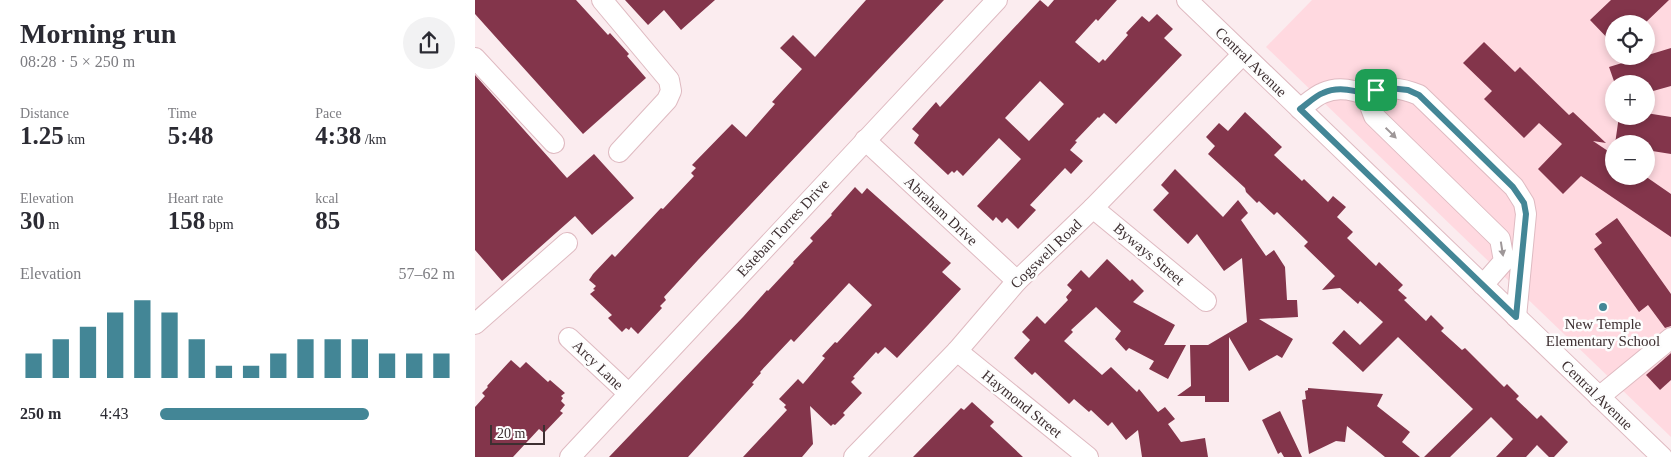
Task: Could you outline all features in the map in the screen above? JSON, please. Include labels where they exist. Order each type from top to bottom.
[{"type":"street","points":[[602,0],[669,80],[671,90],[667,100],[619,152]]},
{"type":"street","name":"Esteban Torres Drive","points":[[569,457],[997,0]]},
{"type":"street","name":"Central Avenue","points":[[1187,0],[1662,457]]},
{"type":"street","name":"Cogswell Road","points":[[854,457],[957,351],[1017,281],[1093,208],[1243,54]]},
{"type":"street","points":[[475,58],[554,143]]},
{"type":"street","points":[[1483,285],[1503,261],[1500,239],[1374,116],[1369,103],[1369,96],[1376,90],[1389,88],[1408,90],[1419,95],[1513,187],[1524,203],[1526,214],[1516,317]]},
{"type":"street","points":[[1300,109],[1323,93],[1341,89],[1354,90],[1369,96]]},
{"type":"street","name":"Abraham Drive","points":[[865,140],[1017,281]]},
{"type":"street","name":"Byways Street","points":[[1093,208],[1206,301]]},
{"type":"street","points":[[475,324],[567,243]]},
{"type":"street","name":"Arcy Lane","points":[[569,338],[628,393]]},
{"type":"street","points":[[1599,397],[1671,338]]},
{"type":"street","name":"Haymond Street","points":[[957,351],[1088,457]]},
{"type":"shaded area","name":"New Temple Elementary School","points":[[1312,0],[1671,0],[1671,437],[1266,47]]},
{"type":"building","points":[[475,0],[576,0],[608,35],[610,33],[629,54],[627,56],[646,78],[583,134],[475,14]]},
{"type":"building","points":[[625,0],[715,0],[681,30],[664,10],[648,25]]},
{"type":"building","points":[[866,0],[944,0],[664,297],[666,300],[660,306],[662,308],[638,334],[631,327],[629,330],[626,328],[622,332],[608,318],[612,315],[590,294],[595,290],[593,289],[596,286],[589,280],[593,274],[612,254],[615,257],[694,176],[691,173],[696,168],[692,165],[732,124],[746,137],[775,104],[772,102],[802,69],[780,48],[793,35],[815,57]]},
{"type":"building","points":[[1040,0],[1048,7],[1054,0],[1117,0],[1075,42],[1099,63],[1103,59],[1105,61],[1128,35],[1126,33],[1142,16],[1149,22],[1157,14],[1173,29],[1164,38],[1182,55],[1116,124],[1104,113],[1075,141],[1077,142],[1070,150],[1083,161],[1071,174],[1065,168],[1030,205],[1036,210],[1018,229],[1007,218],[1002,223],[996,217],[993,221],[977,206],[1021,159],[999,138],[963,176],[957,170],[954,173],[952,171],[948,175],[914,143],[919,135],[912,129],[936,102],[940,107]],"holes":[[[1040,81],[1064,104],[1029,141],[1005,118]]]},
{"type":"building","points":[[1611,0],[1669,0],[1653,15],[1605,15],[1605,36],[1590,20]]},
{"type":"building","points":[[1484,42],[1515,72],[1520,67],[1569,115],[1573,112],[1605,142],[1593,141],[1605,149],[1605,185],[1655,185],[1655,183],[1671,194],[1671,237],[1581,176],[1563,194],[1538,169],[1562,144],[1539,123],[1524,138],[1484,99],[1492,91],[1463,63]]},
{"type":"building","points":[[1671,48],[1671,86],[1655,90],[1655,75],[1612,75],[1609,67],[1616,65],[1655,65],[1655,53]]},
{"type":"building","points":[[475,75],[567,178],[594,154],[634,198],[592,235],[575,216],[502,281],[475,250]]},
{"type":"building","points":[[1245,112],[1282,147],[1274,155],[1302,181],[1304,179],[1328,202],[1333,196],[1346,207],[1337,217],[1353,232],[1347,238],[1376,266],[1379,262],[1403,285],[1398,290],[1407,298],[1404,300],[1426,321],[1431,315],[1444,328],[1441,331],[1462,350],[1465,348],[1504,387],[1507,384],[1519,396],[1516,399],[1537,419],[1541,415],[1568,442],[1554,457],[1549,457],[1537,445],[1526,457],[1496,457],[1513,439],[1491,417],[1450,457],[1424,457],[1473,409],[1398,337],[1363,372],[1332,343],[1344,330],[1360,345],[1383,322],[1360,301],[1358,304],[1340,288],[1322,290],[1335,276],[1304,246],[1308,242],[1277,212],[1274,215],[1259,201],[1257,203],[1246,192],[1245,188],[1208,154],[1215,146],[1206,137],[1219,123],[1228,131]]},
{"type":"building","points":[[1655,114],[1671,117],[1671,154],[1655,151],[1655,135],[1616,135],[1618,125],[1655,125]]},
{"type":"building","points":[[1175,169],[1223,217],[1238,200],[1248,213],[1241,220],[1266,256],[1274,250],[1285,267],[1287,300],[1297,300],[1298,317],[1259,319],[1293,339],[1282,358],[1277,355],[1249,371],[1229,337],[1229,402],[1205,402],[1205,396],[1177,396],[1191,386],[1190,345],[1208,345],[1247,322],[1242,258],[1224,271],[1197,234],[1188,244],[1153,210],[1169,193],[1161,185]]},
{"type":"building","points":[[855,187],[862,194],[867,188],[951,263],[942,272],[961,289],[897,358],[885,347],[878,354],[876,352],[853,377],[855,378],[851,382],[862,393],[843,413],[845,415],[835,425],[831,426],[810,406],[813,444],[802,457],[743,457],[787,410],[784,407],[786,405],[779,399],[798,379],[803,384],[825,358],[822,356],[835,342],[837,343],[872,305],[849,283],[794,342],[791,339],[760,372],[752,383],[754,384],[688,457],[609,457],[794,263],[813,241],[810,238]]},
{"type":"building","points":[[1617,218],[1671,294],[1671,326],[1665,328],[1648,305],[1639,312],[1594,249],[1602,243],[1595,234]]},
{"type":"building","points":[[1107,259],[1130,281],[1132,279],[1144,291],[1133,302],[1175,325],[1164,345],[1186,345],[1168,379],[1149,369],[1154,361],[1129,348],[1126,351],[1115,339],[1121,331],[1096,307],[1071,330],[1073,332],[1064,341],[1102,375],[1111,367],[1137,392],[1139,389],[1158,412],[1165,407],[1175,419],[1168,424],[1181,442],[1205,438],[1208,457],[1142,457],[1138,430],[1126,440],[1112,422],[1108,426],[1091,410],[1089,412],[1074,399],[1069,404],[1035,372],[1032,375],[1014,358],[1030,340],[1022,332],[1037,316],[1045,324],[1068,300],[1066,297],[1072,290],[1067,285],[1081,270],[1089,278]]},
{"type":"building","points":[[1671,353],[1671,380],[1660,390],[1646,375]]},
{"type":"building","points":[[511,360],[520,368],[526,362],[548,382],[550,380],[565,393],[561,396],[563,398],[561,401],[565,405],[560,411],[563,413],[544,433],[539,429],[513,457],[475,457],[475,407],[485,396],[482,393],[487,386]]},
{"type":"building","points":[[1308,388],[1383,394],[1377,406],[1410,432],[1402,442],[1420,457],[1385,457],[1347,426],[1345,442],[1336,441],[1309,454],[1302,400],[1306,399],[1305,391]]},
{"type":"building","points":[[972,402],[994,422],[990,426],[1023,457],[913,457],[961,408],[964,410]]},
{"type":"building","points":[[1280,411],[1302,457],[1284,457],[1281,452],[1278,454],[1262,420]]},
{"type":"place","name":"New Temple Elementary School","points":[[1603,307]]},
{"type":"route","points":[[1389,88],[1408,90],[1419,95],[1513,187],[1524,203],[1526,214],[1516,317],[1300,109],[1323,93],[1341,89],[1354,90],[1369,96],[1376,90],[1389,88]]}]
